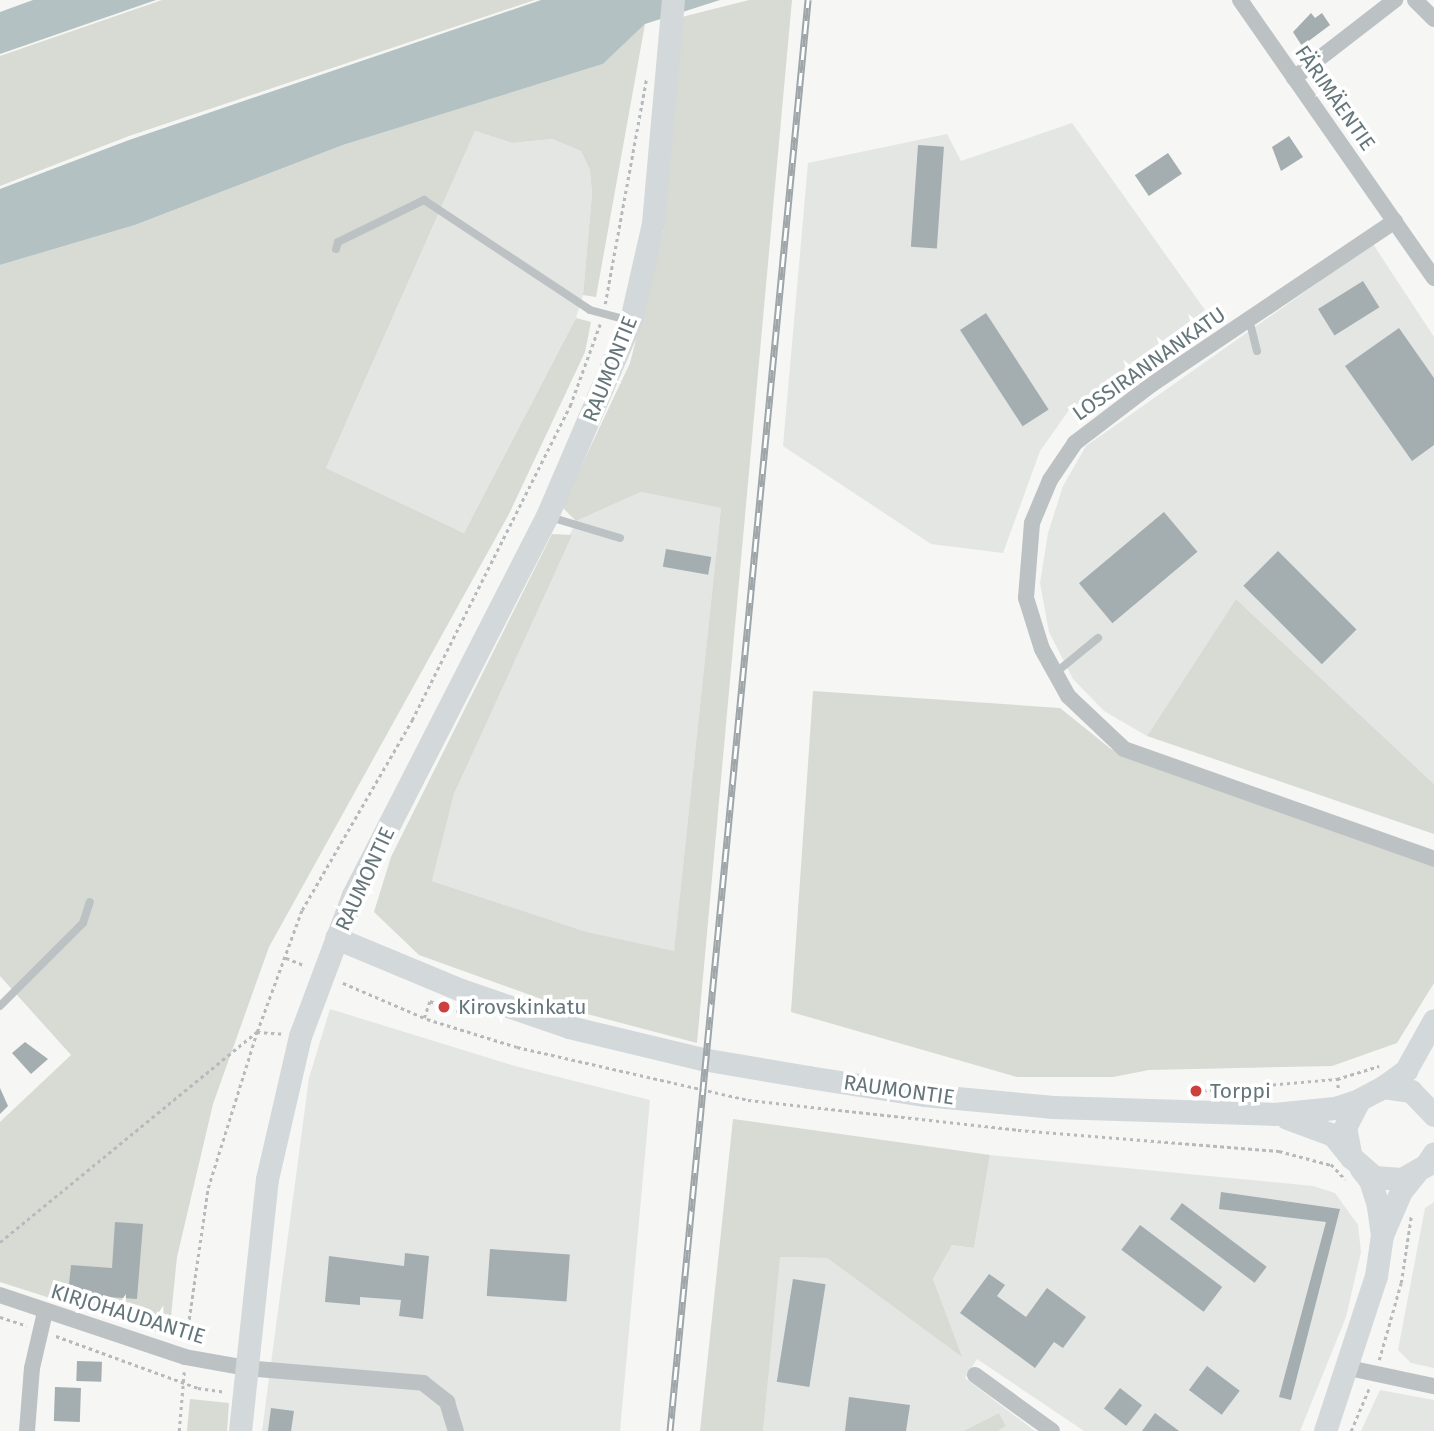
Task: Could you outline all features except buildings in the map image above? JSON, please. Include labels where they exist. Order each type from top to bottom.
[{"type":"street","name":"RAUMONTIE","points":[[673,0],[656,80],[653,222],[631,320],[547,516],[353,895],[336,938],[461,990],[569,1027],[702,1059],[924,1095],[1054,1107],[1274,1114],[1335,1108],[1359,1100],[1383,1087],[1410,1064]]},
{"type":"street","name":"FÄRIMÄENTIE","points":[[1240,0],[1434,278]]},
{"type":"street","points":[[1294,78],[1395,0]]},
{"type":"street","points":[[1415,0],[1434,19]]},
{"type":"street","name":"LOSSIRANNANKATU","points":[[1395,221],[1091,428],[1060,461],[1049,480],[1032,523],[1026,598],[1054,674],[1088,719],[1124,749],[1434,859]]},
{"type":"street","points":[[240,1431],[267,1179],[300,1036],[336,938]]},
{"type":"street","points":[[1410,1064],[1431,1026]]},
{"type":"street","points":[[1431,1026],[1421,1074],[1431,1109]]},
{"type":"street","points":[[1383,1087],[1404,1089],[1431,1109]]},
{"type":"street","points":[[1353,1169],[1345,1127],[1359,1100]]},
{"type":"street","name":"RAUMONTIE","points":[[1274,1114],[1333,1135]]},
{"type":"street","points":[[1333,1135],[1353,1169],[1373,1186],[1382,1235]]},
{"type":"street","points":[[1353,1169],[1388,1180],[1427,1164]]},
{"type":"street","points":[[1325,1431],[1349,1368],[1376,1276],[1382,1235],[1398,1197],[1427,1164]]},
{"type":"street","name":"KIRJOHAUDANTIE","points":[[0,1295],[185,1357],[246,1368],[423,1383],[447,1402],[456,1431]]},
{"type":"street","points":[[27,1431],[40,1331],[45,1312]]},
{"type":"street","points":[[1349,1368],[1434,1386]]},
{"type":"street","points":[[975,1375],[1052,1431]]},
{"type":"lane","points":[[336,249],[338,242],[424,200],[590,310],[631,320]]},
{"type":"lane","points":[[1250,319],[1257,351]]},
{"type":"lane","points":[[547,516],[620,538]]},
{"type":"lane","points":[[1054,674],[1098,638]]},
{"type":"lane","points":[[0,1006],[83,923],[90,902]]},
{"type":"path","points":[[179,1431],[185,1357],[208,1188],[257,1032],[302,910],[412,720],[570,406],[603,313],[656,80]]},
{"type":"path","points":[[286,958],[303,965]]},
{"type":"path","points":[[424,1018],[430,1001],[459,1012]]},
{"type":"path","points":[[0,1242],[257,1032],[300,1036]]},
{"type":"path","points":[[1196,1091],[1337,1079],[1383,1064],[1410,1064]]},
{"type":"path","points":[[1335,1108],[1337,1079]]},
{"type":"path","points":[[1333,1135],[1331,1165],[1353,1169]]},
{"type":"path","points":[[1351,1431],[1374,1374],[1410,1236],[1411,1196],[1398,1197]]},
{"type":"path","points":[[0,1317],[183,1382],[244,1395]]},
{"type":"shaded area","points":[[33,0],[156,0],[0,54],[0,12]]},
{"type":"shaded area","points":[[162,0],[535,0],[129,136],[0,186],[0,56]]},
{"type":"shaded area","points":[[541,0],[720,0],[645,24],[603,64],[343,145],[135,225],[0,265],[0,189],[129,140]]},
{"type":"shaded area","points":[[749,0],[792,0],[697,1043],[572,1010],[419,955],[374,912],[391,857],[552,534],[572,535],[454,794],[432,881],[587,932],[674,951],[721,508],[641,492],[576,521],[562,507],[630,363],[664,230],[682,17]]},
{"type":"shaded area","points":[[645,24],[596,297],[583,295],[592,194],[590,170],[581,151],[552,139],[512,143],[475,131],[326,468],[464,533],[576,318],[591,322],[585,352],[509,514],[269,947],[213,1104],[177,1257],[169,1336],[0,1282],[0,1122],[71,1055],[0,976],[0,265],[135,225],[343,145],[603,64]]},
{"type":"shaded area","points":[[1072,123],[1205,310],[1069,410],[1040,451],[1003,553],[931,544],[783,446],[808,163],[947,134],[961,161]]},
{"type":"shaded area","points":[[475,131],[512,143],[552,139],[581,151],[590,170],[592,194],[583,295],[576,318],[464,533],[326,468]]},
{"type":"shaded area","points":[[1373,244],[1434,337],[1434,784],[1236,599],[1147,736],[1104,711],[1073,679],[1049,632],[1040,583],[1048,533],[1063,486],[1086,446]]},
{"type":"shaded area","points":[[641,492],[721,508],[674,952],[587,932],[432,881],[454,794],[576,521]]},
{"type":"shaded area","points":[[1236,599],[1434,784],[1434,834],[1147,736]]},
{"type":"shaded area","points":[[813,691],[1060,708],[1111,749],[1434,863],[1434,983],[1397,1043],[1332,1066],[1149,1070],[1113,1077],[1017,1077],[791,1012]]},
{"type":"shaded area","points":[[330,1009],[515,1066],[650,1100],[620,1431],[262,1431],[309,1078]]},
{"type":"shaded area","points":[[733,1119],[990,1155],[974,1248],[952,1245],[933,1279],[962,1357],[827,1258],[780,1257],[763,1431],[700,1431]]},
{"type":"shaded area","points":[[990,1155],[1313,1186],[1335,1193],[1358,1225],[1361,1252],[1346,1317],[1300,1431],[1084,1431],[977,1359],[965,1378],[1035,1431],[998,1431],[1006,1426],[999,1413],[963,1431],[763,1431],[779,1257],[827,1258],[961,1356],[933,1279],[952,1245],[974,1248]]},
{"type":"shaded area","points":[[1434,1202],[1434,1368],[1411,1363],[1398,1350],[1425,1208]]},
{"type":"shaded area","points":[[1380,1390],[1434,1400],[1434,1431],[1361,1431]]},
{"type":"shaded area","points":[[190,1399],[229,1403],[227,1431],[187,1431]]},
{"type":"shaded area","points":[[999,1413],[1006,1426],[998,1431],[963,1431]]},
{"type":"railway","points":[[670,1431],[808,0]]},
{"type":"place","name":"Kirovskinkatu","points":[[444,1007]]},
{"type":"place","name":"Torppi","points":[[1196,1091]]}]
